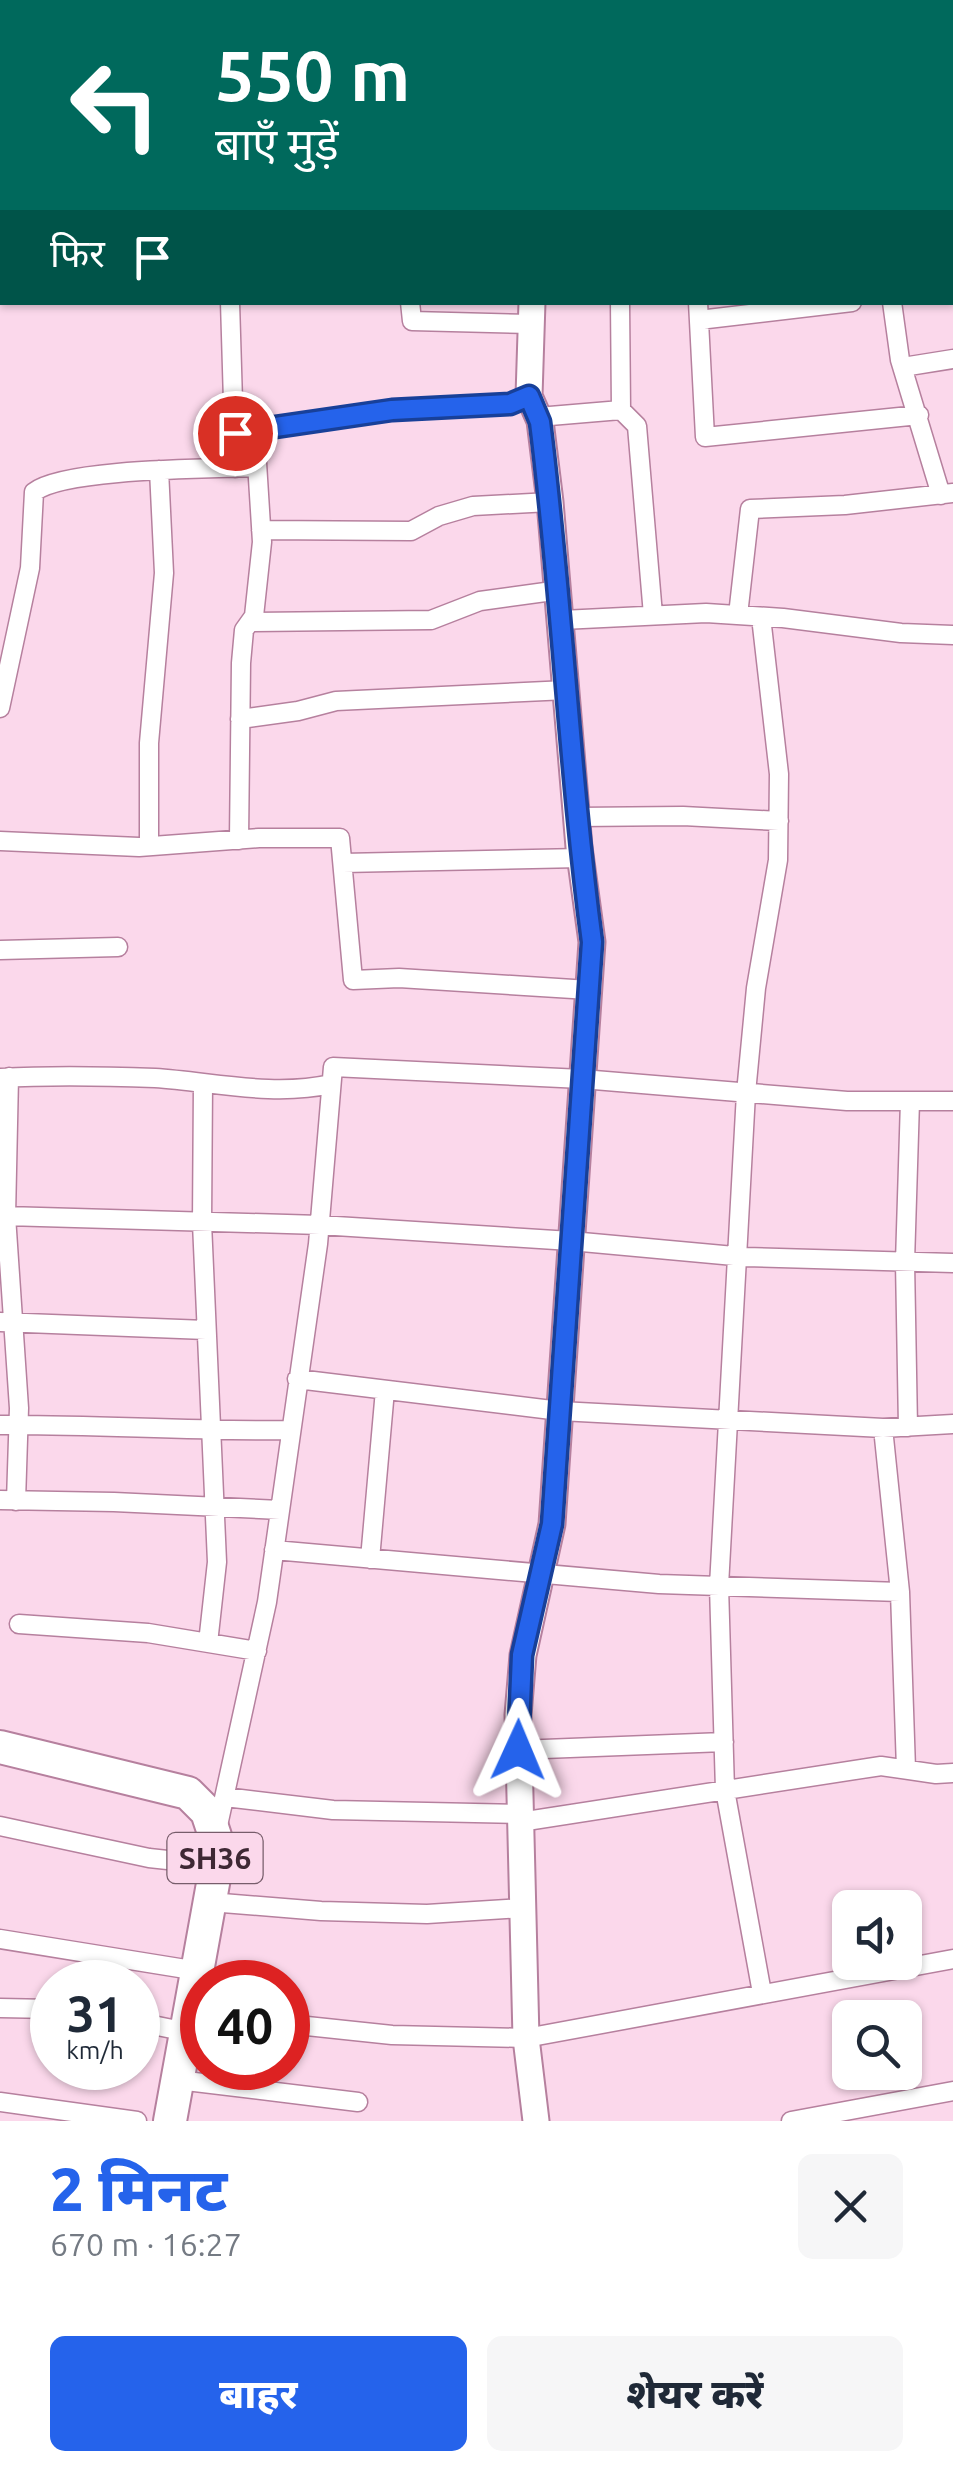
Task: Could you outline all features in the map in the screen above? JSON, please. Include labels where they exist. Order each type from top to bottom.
[{"type":"highway","name":"SH36","points":[[0,1747],[188,1794],[207,1812],[215,1850],[200,1960]]},
{"type":"highway","name":"SH36","points":[[170,2121],[180,2072]]},
{"type":"street","points":[[230,305],[235,468]]},
{"type":"street","points":[[410,305],[412,321],[531,313],[534,406],[560,590],[577,817],[592,942],[552,1524],[522,1655],[518,1750],[526,2038],[536,2121]]},
{"type":"street","points":[[620,305],[621,410]]},
{"type":"street","points":[[801,305],[699,311],[705,438],[919,415]]},
{"type":"street","points":[[738,615],[750,510],[947,494],[902,367],[892,305]]},
{"type":"street","points":[[902,367],[953,359]]},
{"type":"street","points":[[235,433],[392,410],[510,404],[621,410],[637,426],[652,615]]},
{"type":"street","points":[[239,840],[244,630],[254,616],[261,530],[255,431]]},
{"type":"street","points":[[0,708],[9,625],[30,568],[34,492],[55,482],[158,470],[257,467]]},
{"type":"street","points":[[149,846],[149,744],[164,573],[158,470]]},
{"type":"street","points":[[261,530],[411,532],[439,516],[473,506],[550,502]]},
{"type":"street","points":[[250,622],[430,620],[480,601],[560,590]]},
{"type":"street","points":[[562,620],[738,615],[901,633],[952,634]]},
{"type":"street","points":[[761,617],[780,774],[778,860],[756,988],[746,1093],[719,1586],[725,1790],[762,1992]]},
{"type":"street","points":[[240,719],[298,711],[336,700],[568,690]]},
{"type":"street","points":[[577,817],[684,816],[779,821]]},
{"type":"street","points":[[0,841],[149,846],[340,838],[352,980],[399,978],[588,990]]},
{"type":"street","points":[[343,863],[581,858]]},
{"type":"street","points":[[0,950],[118,947]]},
{"type":"street","points":[[0,1826],[149,1858],[215,1850],[274,1550],[320,1225],[333,1066],[582,1079],[847,1102],[953,1101]]},
{"type":"street","points":[[280,1510],[8,1500],[3,1242],[5,1078],[155,1078],[308,1089],[332,1084]]},
{"type":"street","points":[[203,1084],[202,1222],[217,1562],[208,1643]]},
{"type":"street","points":[[908,1427],[905,1262],[910,1101]]},
{"type":"street","points":[[6,1216],[320,1225],[735,1256],[953,1263]]},
{"type":"street","points":[[6,1322],[206,1330]]},
{"type":"street","points":[[297,1379],[560,1411],[883,1428],[953,1424]]},
{"type":"street","points":[[370,1559],[385,1390]]},
{"type":"street","points":[[9,1425],[211,1432],[290,1430]]},
{"type":"street","points":[[883,1428],[900,1592],[906,1770]]},
{"type":"street","points":[[274,1550],[719,1586],[900,1592]]},
{"type":"street","points":[[20,1624],[148,1633],[257,1650]]},
{"type":"street","points":[[518,1750],[724,1742]]},
{"type":"street","points":[[225,1797],[333,1810],[520,1818],[881,1766],[953,1772]]},
{"type":"street","points":[[210,1902],[427,1914],[523,1908]]},
{"type":"street","points":[[0,1939],[180,1968]]},
{"type":"street","points":[[310,2026],[392,2035],[526,2038],[953,1959]]},
{"type":"street","points":[[0,2008],[30,2009]]},
{"type":"street","points":[[178,2080],[358,2102]]},
{"type":"street","points":[[790,2121],[953,2090]]},
{"type":"street","points":[[0,2102],[138,2121]]},
{"type":"route","points":[[235,433],[392,410],[510,404],[529,396],[540,422],[560,590],[580,847],[592,942],[552,1524],[522,1655],[518,1750]]}]
